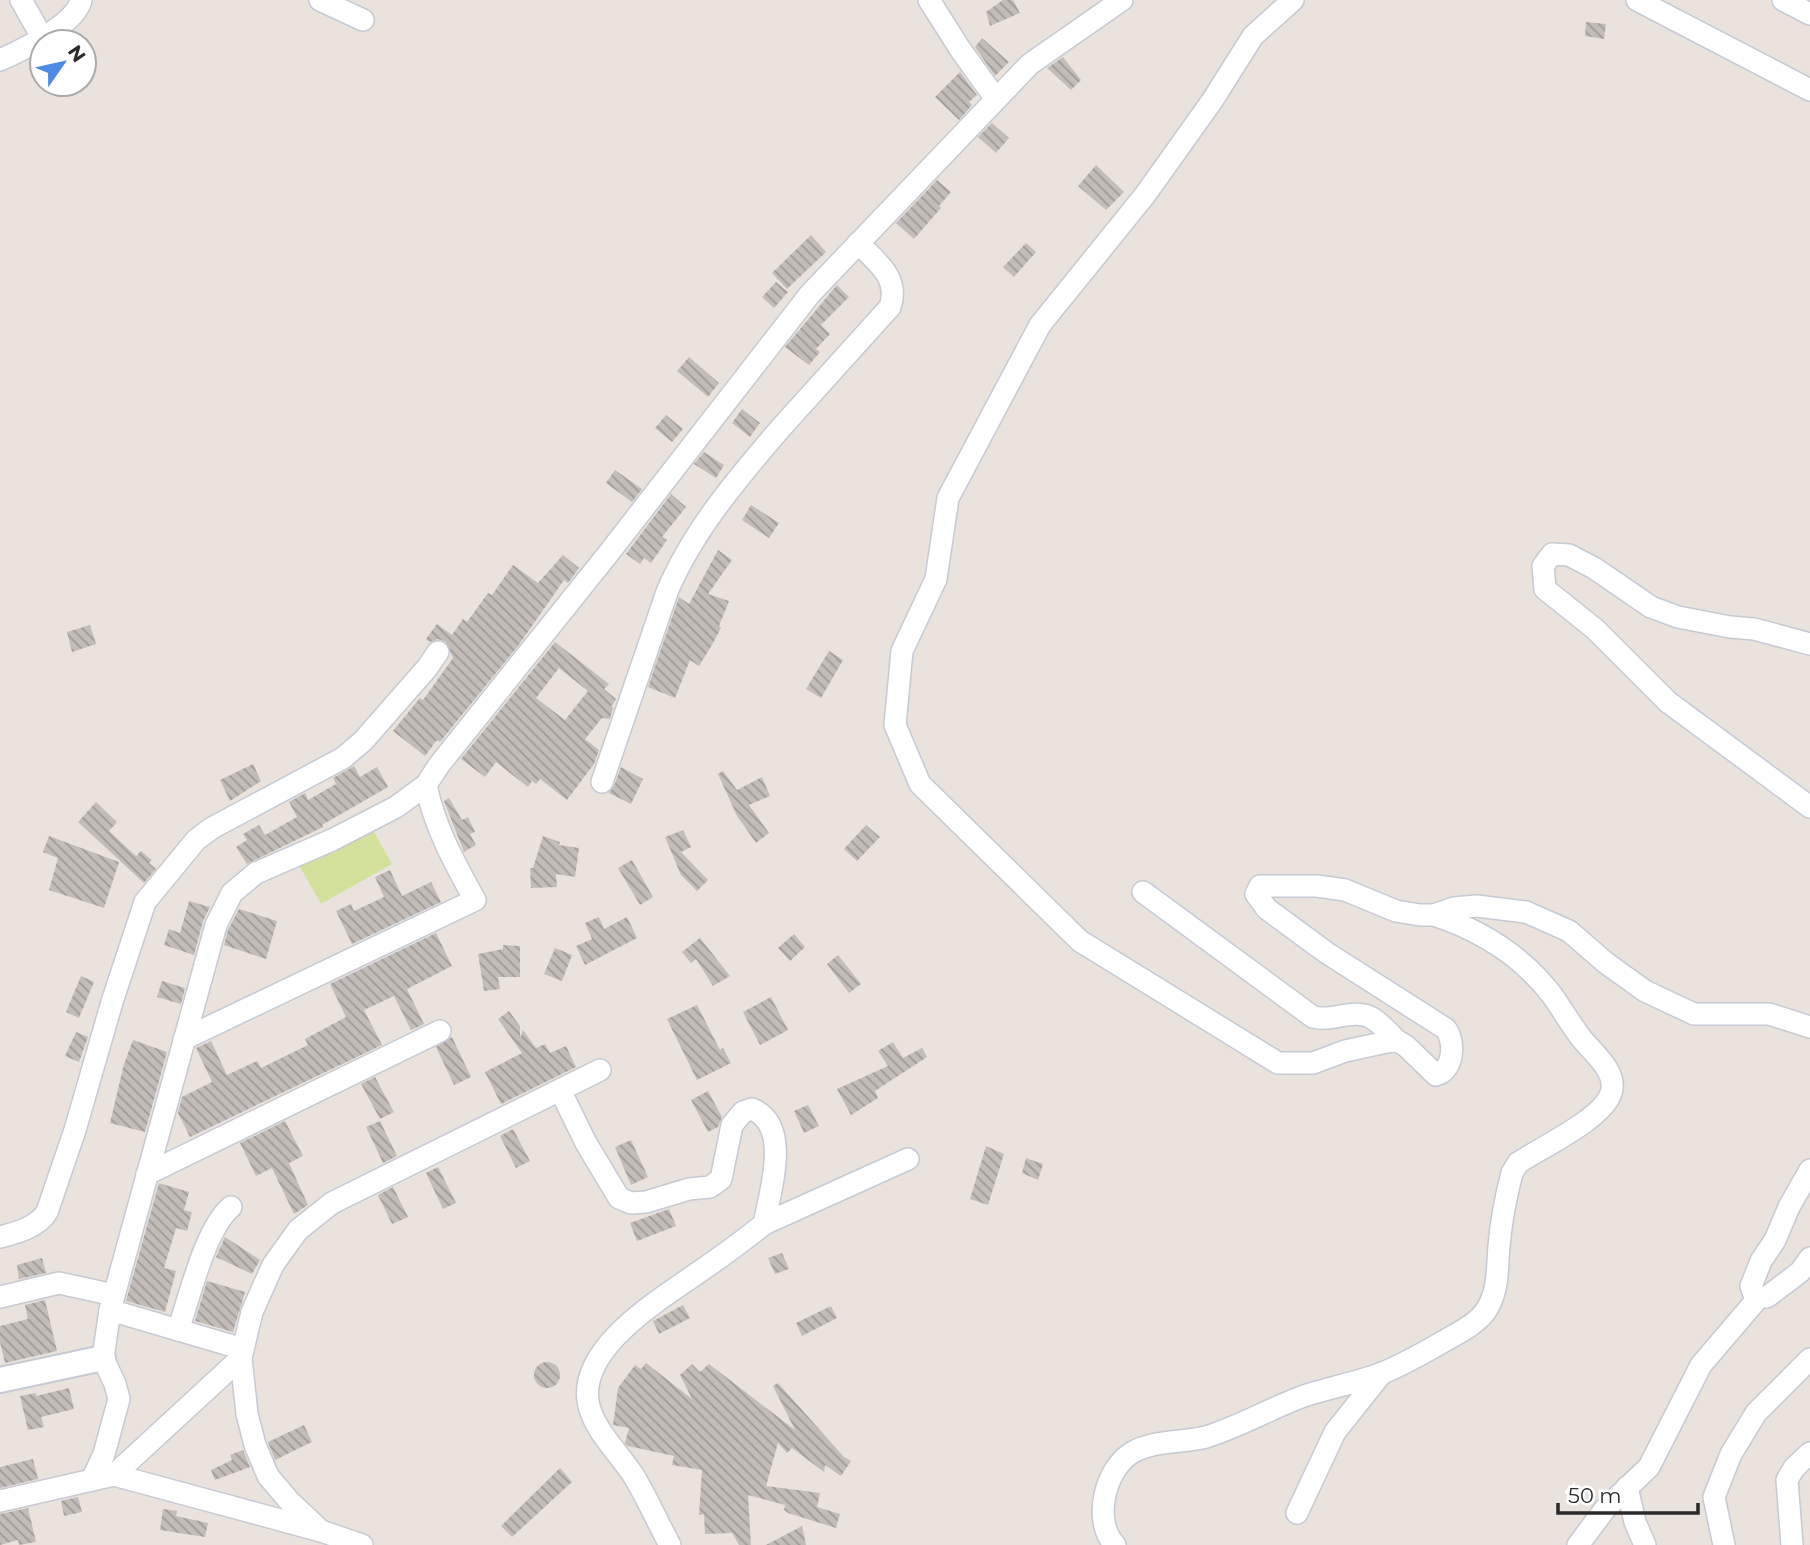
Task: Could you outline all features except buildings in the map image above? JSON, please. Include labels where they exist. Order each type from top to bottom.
[{"type":"street","points":[[21,0],[37,28]]},
{"type":"street","points":[[56,28],[71,19],[80,7],[81,0]]},
{"type":"street","points":[[320,0],[363,20]]},
{"type":"street","points":[[929,0],[960,50],[996,99]]},
{"type":"street","points":[[92,1480],[107,1445],[119,1399],[103,1358],[112,1303],[216,925],[232,893],[256,873],[332,840],[396,807],[426,785],[810,294],[1030,64],[1122,0]]},
{"type":"street","points":[[1293,0],[1254,36],[1212,101],[1145,195],[1040,325],[948,498],[936,579],[902,651],[895,725],[920,784],[1080,941],[1278,1063],[1313,1063],[1345,1051],[1396,1040]]},
{"type":"street","points":[[1637,0],[1810,90]]},
{"type":"street","points":[[1783,0],[1810,14]]},
{"type":"street","points":[[0,60],[28,45]]},
{"type":"street","points":[[602,782],[667,592],[681,562],[722,499],[758,455],[890,307],[895,293],[890,278],[858,243]]},
{"type":"street","points":[[1810,644],[1754,629],[1678,617],[1651,607],[1594,568],[1569,555],[1552,554],[1543,565],[1545,589],[1595,629],[1668,702],[1810,807]]},
{"type":"street","points":[[0,1237],[32,1226],[47,1212],[145,902],[196,840],[212,828],[343,758],[363,741],[438,652]]},
{"type":"street","points":[[184,1039],[475,900],[438,828],[426,785]]},
{"type":"street","points":[[1115,1545],[1108,1538],[1104,1521],[1105,1494],[1114,1470],[1132,1453],[1154,1445],[1205,1437],[1303,1397],[1382,1373],[1408,1362],[1456,1334],[1483,1314],[1490,1303],[1498,1278],[1499,1245],[1512,1173],[1518,1163],[1586,1122],[1611,1095],[1612,1081],[1607,1068],[1582,1039],[1541,982],[1511,954],[1482,934],[1459,923],[1434,915],[1396,911],[1345,890],[1317,886],[1260,886],[1256,894],[1259,902],[1267,909],[1327,953],[1446,1029],[1451,1037],[1448,1066],[1440,1074],[1431,1072],[1406,1046],[1369,1016],[1356,1014],[1324,1020],[1313,1017],[1143,892]]},
{"type":"street","points":[[1434,915],[1454,908],[1477,906],[1527,912],[1569,931],[1606,963],[1645,991],[1694,1014],[1769,1014],[1810,1027]]},
{"type":"street","points":[[147,1174],[440,1031]]},
{"type":"street","points":[[321,1531],[290,1502],[268,1476],[255,1445],[247,1414],[242,1353],[252,1312],[273,1265],[298,1230],[332,1203],[600,1070]]},
{"type":"street","points":[[560,1090],[586,1143],[619,1198],[631,1203],[646,1202],[689,1189],[710,1187],[721,1179],[732,1125],[743,1112],[752,1109],[760,1112],[772,1127],[776,1154],[764,1224]]},
{"type":"street","points":[[670,1545],[634,1477],[600,1429],[589,1405],[590,1379],[597,1360],[636,1316],[764,1224],[908,1159]]},
{"type":"street","points":[[1810,1170],[1789,1206],[1775,1240],[1761,1261],[1751,1286],[1753,1292],[1759,1297],[1767,1297],[1800,1272],[1810,1258]]},
{"type":"street","points":[[178,1329],[217,1221],[231,1207]]},
{"type":"street","points":[[0,1297],[59,1283],[242,1353]]},
{"type":"street","points":[[1578,1545],[1605,1509],[1649,1467],[1701,1365],[1759,1297]]},
{"type":"street","points":[[114,1475],[242,1353]]},
{"type":"street","points":[[0,1380],[103,1358]]},
{"type":"street","points":[[1724,1545],[1714,1496],[1731,1454],[1756,1413],[1810,1359]]},
{"type":"street","points":[[1297,1513],[1335,1432],[1382,1373]]},
{"type":"street","points":[[1792,1545],[1787,1480],[1794,1468],[1810,1452]]},
{"type":"street","points":[[0,1501],[114,1475],[321,1531],[362,1545]]},
{"type":"street","points":[[1627,1487],[1635,1522],[1645,1545]]},
{"type":"green space","points":[[370,825],[392,864],[321,904],[299,865]]}]
